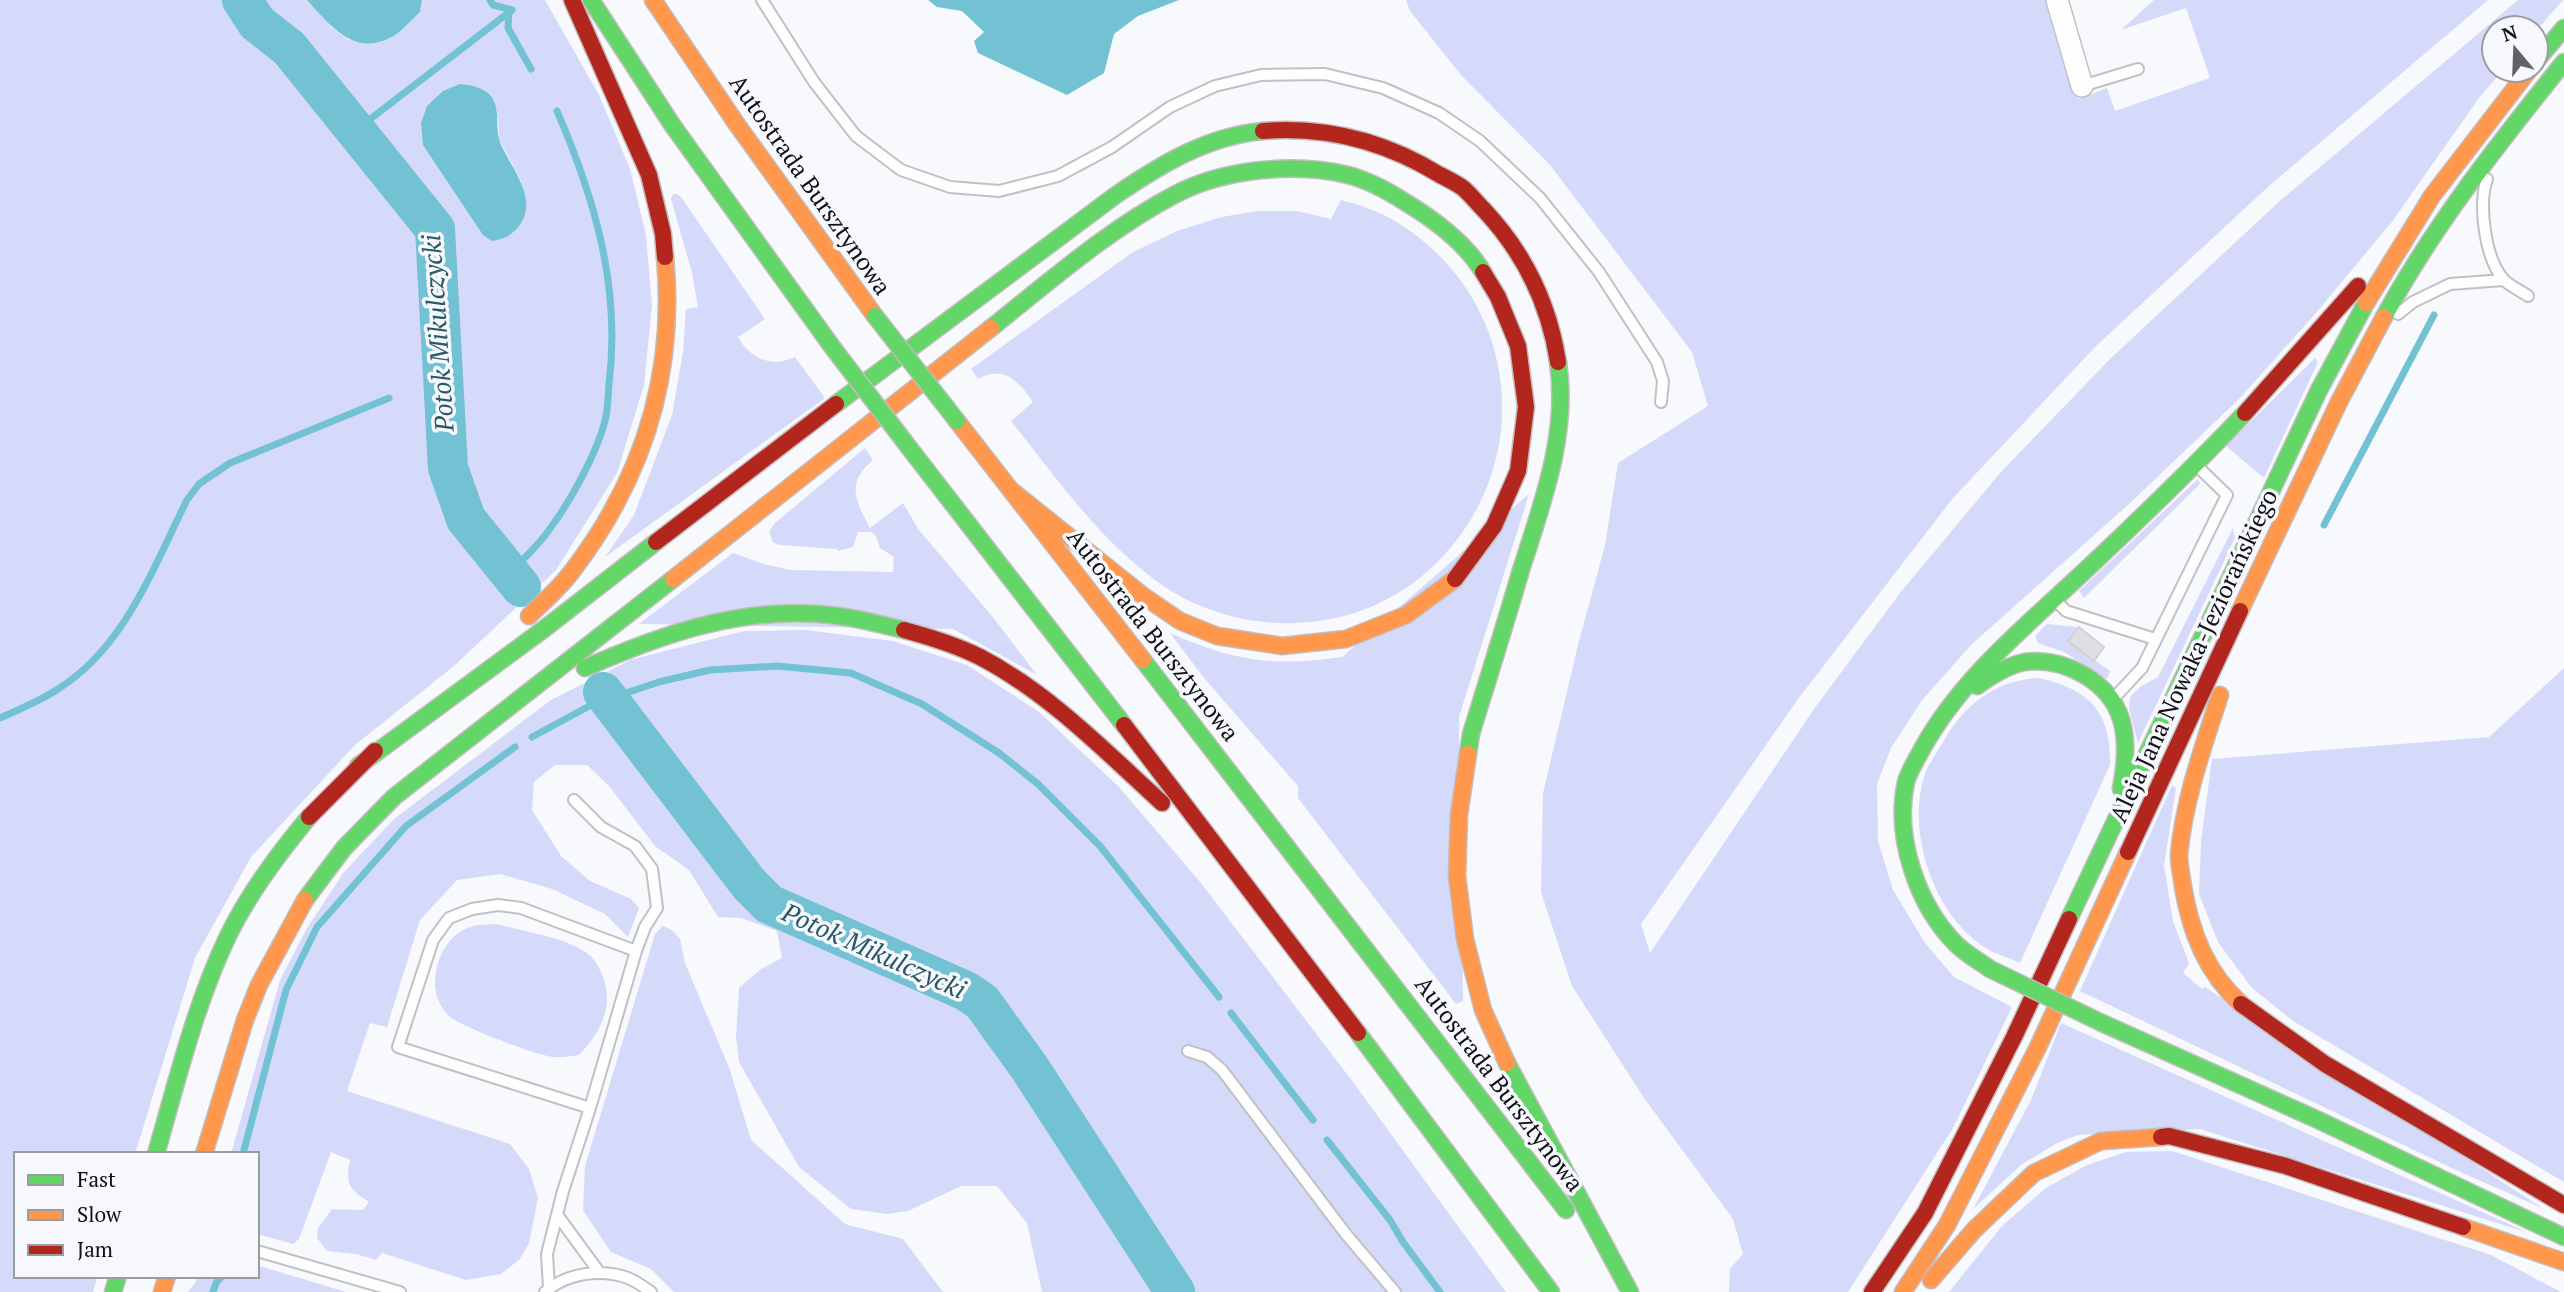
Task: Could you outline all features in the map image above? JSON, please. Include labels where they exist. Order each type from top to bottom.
[{"type":"main road","points":[[518,625],[546,601],[585,559],[618,504],[646,442],[662,379],[668,325],[669,272],[649,174],[572,0]]},
{"type":"main road","points":[[592,0],[673,126],[833,348],[1240,875],[1551,1292]]},
{"type":"main road","name":"Autostrada Bursztynowa","points":[[653,0],[738,126],[875,316],[1429,1028],[1628,1292]]},
{"type":"main road","points":[[2550,45],[2564,29]]},
{"type":"main road","name":"Aleja Jana Nowaka-Jeziorańskiego","points":[[1903,1292],[1947,1225],[2038,1047],[2265,556],[2376,331],[2406,276],[2509,131],[2564,62]]},
{"type":"main road","name":"Aleja Jana Nowaka-Jeziorańskiego","points":[[1872,1292],[1925,1213],[2014,1037],[2319,390],[2357,317],[2432,196],[2518,84]]},
{"type":"main road","points":[[358,766],[544,629],[762,459],[1116,195],[1163,163],[1210,143],[1254,132],[1293,129],[1354,138],[1409,156],[1463,188],[1508,236],[1535,284],[1553,331],[1560,375],[1559,422],[1550,477],[1471,734],[1459,815],[1457,876],[1465,939],[1483,1010],[1511,1072],[1628,1292]]},
{"type":"main road","points":[[205,1152],[254,997],[274,955],[306,900],[344,848],[394,797],[1056,276],[1131,221],[1178,193],[1230,175],[1286,169],[1348,175],[1391,193],[1436,221],[1476,260],[1498,297],[1518,346],[1526,407],[1518,471],[1494,526],[1459,576],[1406,615],[1346,639],[1282,646],[1217,636],[1180,621],[1142,595],[1012,491]]},
{"type":"main road","points":[[2432,196],[2304,351],[2195,465],[1996,653],[1948,708],[1924,744],[1906,781],[1904,830],[1914,875],[1932,914],[1956,943],[1990,969],[2564,1237]]},
{"type":"main road","points":[[2265,556],[2193,776],[2182,830],[2179,858],[2183,894],[2200,951],[2213,974],[2239,1003],[2325,1064],[2564,1205]]},
{"type":"main road","points":[[527,695],[632,645],[690,626],[746,615],[808,612],[871,621],[935,639],[991,663],[1046,700],[1240,875]]},
{"type":"main road","points":[[157,1152],[204,999],[228,936],[258,884],[292,836],[358,766],[500,641]]},
{"type":"main road","points":[[1948,708],[1994,673],[2025,662],[2051,662],[2075,670],[2096,683],[2112,700],[2122,721],[2126,743],[2124,775],[2116,820]]},
{"type":"main road","points":[[1921,1292],[1974,1230],[2034,1173],[2101,1141],[2169,1136],[2286,1166],[2564,1262]]},
{"type":"street","points":[[2057,0],[2082,86]]},
{"type":"lane","points":[[762,0],[814,82],[856,135],[901,170],[950,187],[999,191],[1058,176],[1112,147],[1170,107],[1215,86],[1261,75],[1325,75],[1383,88],[1439,113],[1480,141],[1540,198],[1599,272],[1657,362],[1663,381],[1661,402]]},
{"type":"lane","points":[[2082,86],[2138,69]]},
{"type":"lane","points":[[2509,131],[2486,183],[2482,217],[2491,253],[2504,280],[2528,296]]},
{"type":"lane","points":[[2376,331],[2413,302],[2451,284],[2504,280]]},
{"type":"lane","points":[[2112,700],[2142,668],[2227,495],[2195,465]]},
{"type":"lane","points":[[2054,599],[2066,611],[2155,639]]},
{"type":"lane","points":[[574,800],[601,827],[635,846],[652,869],[657,908],[645,927],[636,951],[564,1191],[547,1254],[546,1290],[572,1276],[598,1272],[629,1278],[651,1292]]},
{"type":"lane","points":[[590,1108],[398,1047],[433,940],[449,918],[472,909],[498,905],[521,908],[636,951]]},
{"type":"lane","points":[[1188,1051],[1207,1058],[1222,1070],[1345,1233],[1395,1292]]},
{"type":"lane","points":[[558,1216],[598,1272]]},
{"type":"lane","points":[[259,1252],[400,1292]]},
{"type":"shaded area","points":[[0,0],[307,0],[331,27],[349,40],[420,12],[422,0],[545,0],[599,95],[630,169],[646,235],[652,305],[644,385],[617,473],[556,570],[454,666],[355,745],[251,857],[195,958],[136,1152],[14,1152],[14,1278],[97,1278],[93,1292],[0,1292]],"holes":[[[443,91],[498,118],[499,139],[522,183],[421,123],[427,107]]]},
{"type":"shaded area","points":[[307,0],[422,0],[420,12],[398,33],[381,41],[368,43],[345,37]]},
{"type":"shaded area","points":[[928,0],[1179,0],[1138,16],[1114,34],[1104,73],[1067,95],[978,53],[974,41],[984,32],[962,11],[937,7]]},
{"type":"shaded area","points":[[1406,0],[2049,0],[2078,99],[2107,88],[2115,111],[2210,78],[2186,8],[2121,30],[2154,0],[2488,0],[2269,186],[2096,346],[1953,498],[1798,699],[1641,924],[1650,953],[1814,709],[1900,593],[2001,472],[2111,358],[2281,200],[2480,32],[2480,84],[2491,84],[2391,223],[2238,400],[2129,504],[1972,644],[1922,700],[1891,748],[1877,784],[1878,841],[1893,890],[1925,943],[1954,977],[2012,1007],[1953,1128],[1848,1292],[1729,1292],[1730,1269],[1743,1254],[1733,1219],[1644,1098],[1572,986],[1541,892],[1543,793],[1605,545],[1618,463],[1708,406],[1692,352],[1550,165],[1461,75],[1410,11]]},
{"type":"shaded area","points":[[2518,0],[2563,0],[2550,15],[2501,14]]},
{"type":"shaded area","points":[[460,84],[483,90],[493,99],[500,142],[525,194],[525,216],[519,226],[510,235],[492,241],[483,235],[423,145],[421,123],[427,106],[443,91]]},
{"type":"shaded area","points":[[673,194],[681,197],[765,319],[738,337],[743,345],[755,356],[770,361],[778,362],[795,357],[825,398],[605,557],[634,515],[672,415],[683,352],[686,309],[698,307],[692,273],[671,199]]},
{"type":"shaded area","points":[[1341,200],[1395,221],[1435,252],[1467,289],[1488,331],[1500,376],[1502,422],[1493,469],[1474,513],[1445,554],[1413,583],[1378,604],[1338,617],[1296,623],[1262,622],[1211,610],[1180,596],[1142,570],[1082,510],[1011,421],[1033,402],[1022,388],[1003,374],[996,373],[978,379],[971,369],[1133,252],[1177,231],[1222,217],[1257,211],[1297,211],[1331,219]]},
{"type":"shaded area","points":[[2315,358],[2318,362],[2264,478],[2226,446]]},
{"type":"shaded area","points":[[865,448],[873,460],[859,476],[856,492],[860,509],[870,528],[903,503],[918,529],[992,616],[1037,675],[953,629],[639,624],[733,553],[791,570],[893,572],[894,557],[880,548],[876,536],[871,532],[858,532],[853,547],[838,551],[779,545],[773,542],[769,532],[774,524]]},
{"type":"shaded area","points":[[2198,479],[2200,484],[2084,598],[2079,591]]},
{"type":"shaded area","points":[[1529,494],[1459,717],[1463,1001],[1456,1004],[1298,798],[1298,786],[1204,678],[1170,633],[1214,650],[1254,659],[1295,661],[1342,657]]},
{"type":"shaded area","points":[[2233,528],[2235,538],[2138,743],[2129,709],[2130,697],[2140,687],[2158,677]]},
{"type":"shaded area","points":[[2047,624],[2079,627],[2068,641],[2110,671],[2107,679],[2064,652],[2038,643],[2035,636]]},
{"type":"shaded area","points":[[806,630],[893,641],[967,665],[1039,712],[1119,787],[1201,883],[1353,1082],[1506,1292],[1042,1292],[1027,1223],[997,1186],[961,1186],[908,1211],[887,1214],[851,1209],[799,1167],[739,1062],[736,1037],[739,988],[761,969],[782,958],[777,931],[741,918],[718,917],[689,870],[655,846],[609,786],[587,765],[555,765],[534,782],[532,810],[561,856],[590,881],[631,899],[639,908],[628,937],[605,914],[552,889],[500,874],[457,880],[420,920],[387,1027],[370,1023],[347,1091],[510,1144],[529,1169],[538,1198],[529,1243],[520,1259],[501,1274],[466,1280],[382,1253],[376,1260],[356,1254],[327,1251],[317,1238],[318,1228],[332,1209],[363,1210],[369,1202],[350,1185],[350,1160],[331,1152],[299,1239],[293,1244],[259,1235],[259,1152],[232,1152],[280,980],[307,928],[344,872],[394,819],[551,700],[630,660],[744,631]]},
{"type":"shaded area","points":[[2564,668],[2564,1182],[2293,1021],[2251,987],[2218,942],[2199,894],[2201,841],[2212,759],[2489,737]]},
{"type":"shaded area","points":[[2039,678],[2072,689],[2094,706],[2106,730],[2110,765],[2020,963],[1981,945],[1949,912],[1937,892],[1922,846],[1920,799],[1928,767],[1953,726],[1973,704],[2010,683]]},
{"type":"shaded area","points":[[2172,785],[2176,788],[2164,866],[2173,921],[2189,963],[2183,973],[2202,989],[2205,987],[2544,1209],[2456,1170],[2080,991]]},
{"type":"shaded area","points":[[496,924],[564,942],[584,951],[596,963],[606,988],[606,1010],[599,1029],[579,1055],[553,1057],[516,1046],[456,1021],[441,1006],[436,994],[435,980],[437,967],[449,942],[470,927]]},
{"type":"shaded area","points":[[663,926],[672,930],[680,939],[685,963],[730,1070],[751,1140],[845,1224],[903,1239],[943,1292],[674,1292],[651,1269],[611,1252],[583,1210],[585,1166],[655,934]]},
{"type":"shaded area","points":[[2061,1023],[2529,1233],[2200,1129],[2078,1135],[2057,1143],[2021,1165],[1973,1209],[2031,1100]]},
{"type":"shaded area","points":[[2172,1151],[2491,1255],[2561,1292],[1949,1292],[2002,1226],[2046,1188],[2087,1165],[2126,1152]]},
{"type":"shaded area","points":[[259,1266],[346,1292],[188,1292],[198,1278],[259,1278]]},
{"type":"building","points":[[2079,627],[2104,647],[2094,661],[2068,641]]},
{"type":"waterway","name":"Potok Mikulczycki","points":[[242,0],[257,23],[289,48],[435,229],[448,468],[466,519],[521,587]]},
{"type":"waterway","points":[[490,0],[493,5],[512,10]]},
{"type":"waterway","points":[[356,130],[512,10]]},
{"type":"waterway","points":[[509,12],[508,28],[531,69]]},
{"type":"waterway","points":[[510,573],[545,536],[574,492],[595,448],[607,408],[612,348],[608,279],[602,244],[583,177],[557,111]]},
{"type":"waterway","points":[[2324,525],[2434,315]]},
{"type":"waterway","points":[[0,718],[58,689],[81,672],[102,651],[135,604],[187,500],[199,484],[230,463],[389,398]]},
{"type":"waterway","points":[[608,699],[659,682],[710,670],[777,666],[851,673],[922,704],[999,753],[1038,784],[1100,846],[1219,997]]},
{"type":"waterway","name":"Potok Mikulczycki","points":[[603,692],[749,884],[769,904],[966,991],[982,1002],[1029,1067],[1175,1292]]},
{"type":"waterway","points":[[532,737],[606,697]]},
{"type":"waterway","points":[[244,1152],[286,990],[317,927],[406,826],[515,747]]},
{"type":"waterway","points":[[1231,1013],[1313,1120]]},
{"type":"waterway","points":[[1327,1140],[1390,1220],[1440,1292]]},
{"type":"waterway","points":[[213,1292],[220,1278]]},
{"type":"traffic: fast","points":[[591,0],[673,126],[833,348]]},
{"type":"traffic: fast","points":[[2550,44],[2564,28]]},
{"type":"traffic: fast","points":[[2384,317],[2446,217],[2564,62]]},
{"type":"traffic: fast","points":[[836,404],[1133,184],[1167,163],[1203,146],[1242,134],[1263,131]]},
{"type":"traffic: fast","points":[[991,328],[1080,256],[1151,208],[1195,185],[1260,170],[1327,171],[1370,183],[1438,224],[1458,241],[1483,272]]},
{"type":"traffic: fast","points":[[2069,919],[2319,390],[2366,303]]},
{"type":"traffic: fast","points":[[875,316],[957,421]]},
{"type":"traffic: fast","points":[[833,348],[914,454]]},
{"type":"traffic: fast","points":[[1468,754],[1471,734],[1552,468],[1560,415],[1558,362]]},
{"type":"traffic: fast","points":[[1990,969],[1956,944],[1942,928],[1920,890],[1906,847],[1903,825],[1903,803],[1909,774],[1939,722],[1977,674],[2021,629],[2149,510],[2245,413]]},
{"type":"traffic: fast","points":[[914,454],[1124,725]]},
{"type":"traffic: fast","points":[[358,766],[544,629],[656,542]]},
{"type":"traffic: fast","points":[[305,900],[344,848],[394,797],[673,579]]},
{"type":"traffic: fast","points":[[585,668],[699,626],[758,615],[830,615],[904,630]]},
{"type":"traffic: fast","points":[[1143,660],[1566,1210]]},
{"type":"traffic: fast","points":[[1977,686],[2012,666],[2040,661],[2069,668],[2096,683],[2115,705],[2121,719],[2125,736],[2121,789]]},
{"type":"traffic: fast","points":[[157,1152],[196,1016],[216,962],[245,904],[309,817]]},
{"type":"traffic: fast","points":[[1990,969],[2102,1023]]},
{"type":"traffic: fast","points":[[2102,1023],[2316,1119],[2564,1237]]},
{"type":"traffic: fast","points":[[1358,1033],[1551,1292]]},
{"type":"traffic: fast","points":[[1507,1063],[1630,1292]]},
{"type":"traffic: fast","points":[[113,1292],[117,1278]]},
{"type":"traffic: slow","points":[[653,0],[738,126],[875,316]]},
{"type":"traffic: slow","points":[[2366,303],[2432,196],[2518,84]]},
{"type":"traffic: slow","points":[[529,616],[558,588],[598,535],[636,461],[650,422],[665,342],[665,257]]},
{"type":"traffic: slow","points":[[2240,611],[2339,402],[2384,317]]},
{"type":"traffic: slow","points":[[673,579],[991,328]]},
{"type":"traffic: slow","points":[[957,421],[1143,660]]},
{"type":"traffic: slow","points":[[1012,491],[1142,595],[1180,621],[1217,636],[1282,646],[1346,639],[1406,615],[1455,579]]},
{"type":"traffic: slow","points":[[2220,695],[2190,794],[2179,859],[2186,904],[2202,951],[2218,979],[2241,1004]]},
{"type":"traffic: slow","points":[[1468,754],[1459,815],[1457,876],[1465,939],[1483,1010],[1507,1063]]},
{"type":"traffic: slow","points":[[1903,1292],[1947,1225],[2038,1047],[2128,852]]},
{"type":"traffic: slow","points":[[205,1152],[245,1020],[259,985],[305,900]]},
{"type":"traffic: slow","points":[[1931,1280],[1974,1230],[2034,1173],[2101,1141],[2161,1137]]},
{"type":"traffic: slow","points":[[2463,1227],[2564,1262]]},
{"type":"traffic: slow","points":[[162,1292],[166,1278]]},
{"type":"traffic: jam","points":[[572,0],[649,175],[663,234],[665,257]]},
{"type":"traffic: jam","points":[[1263,131],[1310,131],[1377,145],[1419,163],[1463,188],[1499,227],[1523,262],[1541,300],[1558,362]]},
{"type":"traffic: jam","points":[[1455,579],[1494,526],[1518,471],[1526,407],[1518,346],[1498,297],[1483,272]]},
{"type":"traffic: jam","points":[[2245,413],[2358,286]]},
{"type":"traffic: jam","points":[[656,542],[836,404]]},
{"type":"traffic: jam","points":[[2128,852],[2240,611]]},
{"type":"traffic: jam","points":[[904,630],[980,657],[1030,688],[1076,724],[1162,803]]},
{"type":"traffic: jam","points":[[1124,725],[1358,1033]]},
{"type":"traffic: jam","points":[[309,817],[375,751]]},
{"type":"traffic: jam","points":[[1872,1292],[1925,1213],[2014,1037],[2069,919]]},
{"type":"traffic: jam","points":[[2241,1004],[2325,1064],[2564,1205]]},
{"type":"traffic: jam","points":[[2161,1137],[2169,1136],[2286,1166],[2463,1227]]}]
